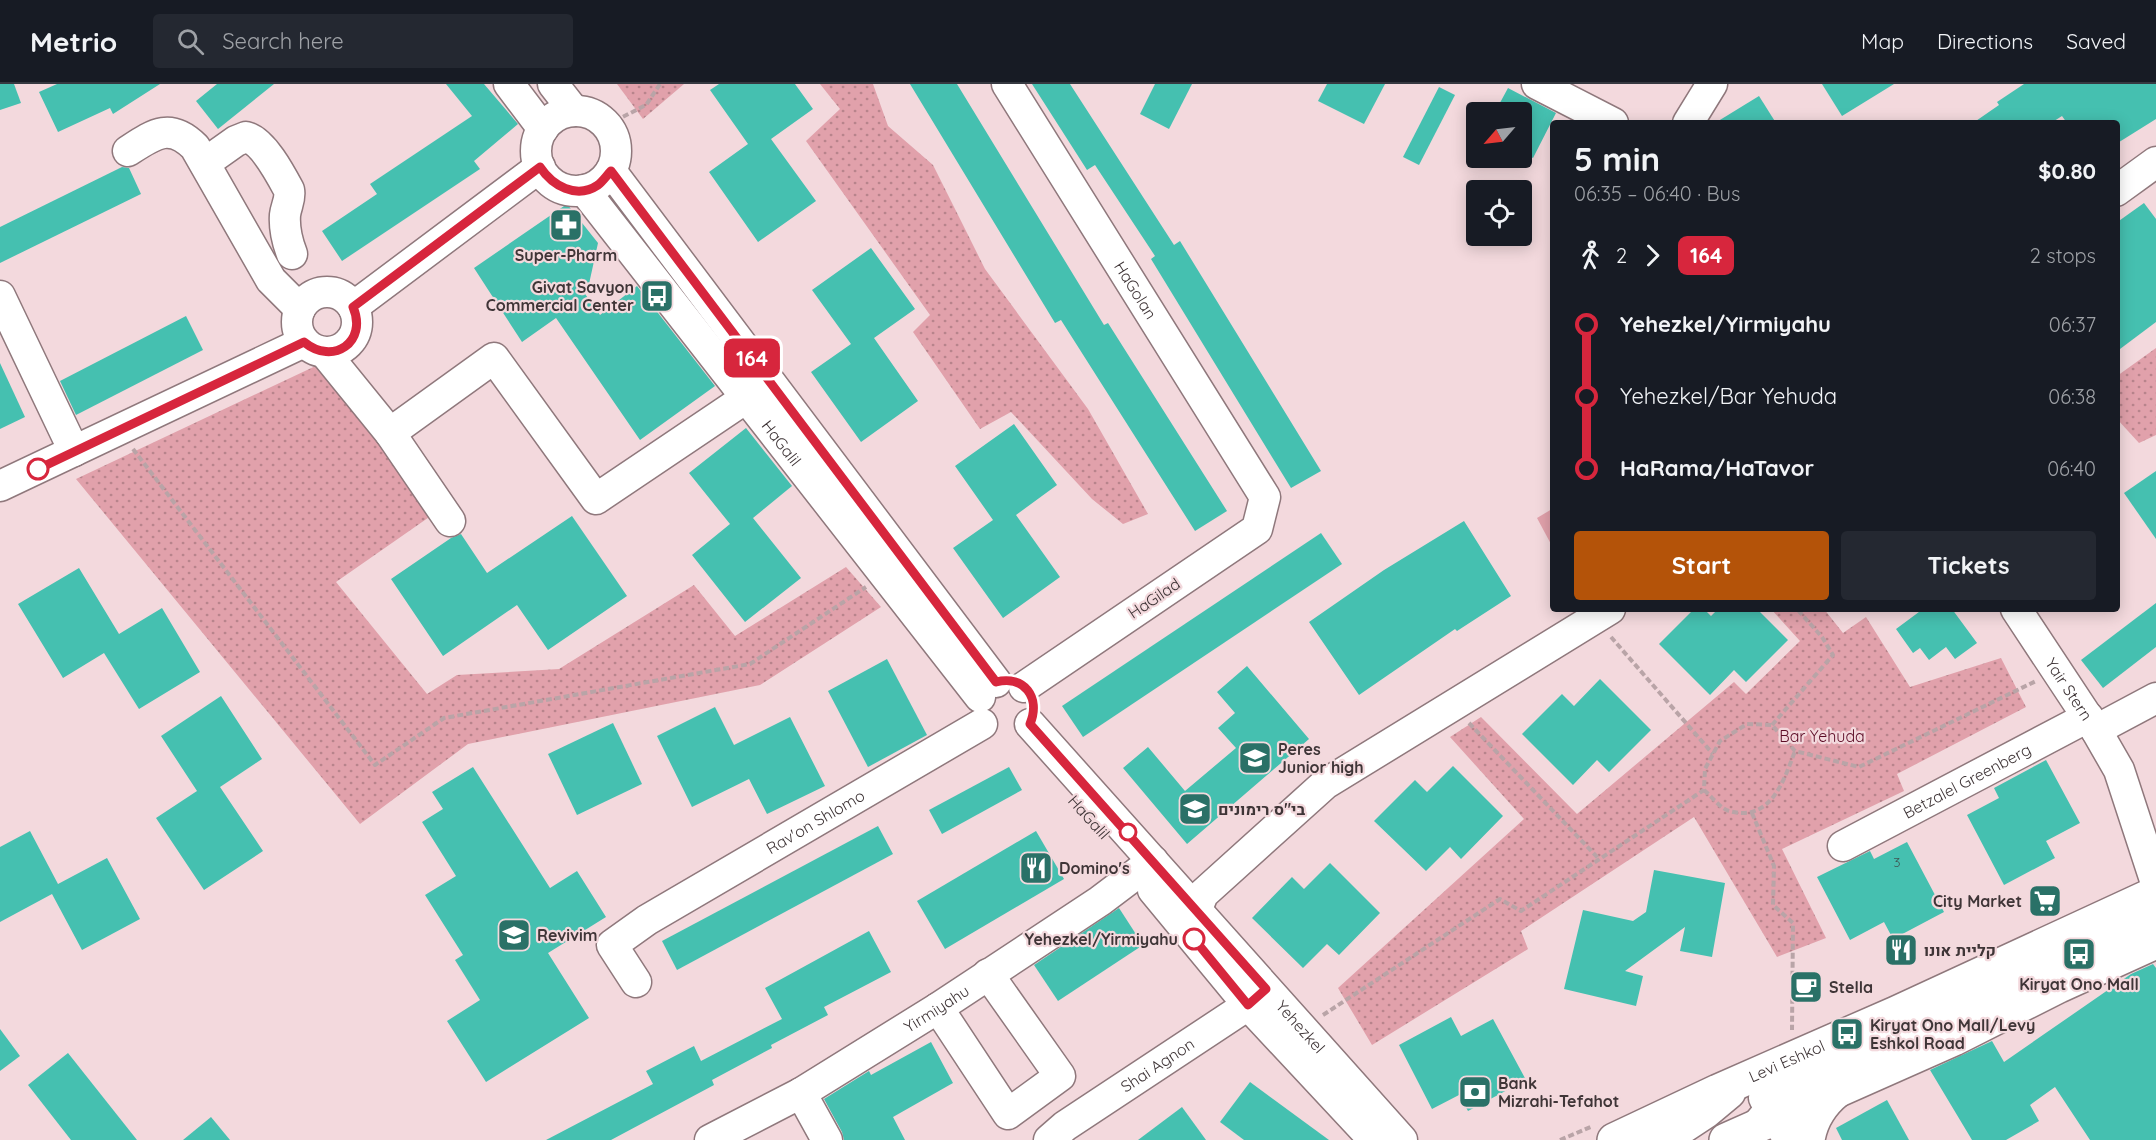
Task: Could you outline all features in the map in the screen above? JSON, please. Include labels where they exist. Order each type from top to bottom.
[{"type":"main road","name":"Levi Eshkol","points":[[1614,1140],[2156,893]]},
{"type":"main road","points":[[1726,1140],[1954,1039],[2059,986],[2152,924]]},
{"type":"main road","points":[[1808,1140],[1812,1124],[1820,1109],[1843,1087]]},
{"type":"street","points":[[509,84],[543,129]]},
{"type":"street","points":[[553,84],[574,111]]},
{"type":"street","name":"HaGolan","points":[[1007,84],[1265,497]]},
{"type":"street","points":[[1537,84],[1607,120]]},
{"type":"street","points":[[1690,120],[1712,84]]},
{"type":"street","points":[[574,111],[584,111],[597,116],[607,125],[616,144],[616,158],[611,171],[597,185],[584,190],[566,190],[554,184],[540,167],[537,155],[537,142],[543,129],[560,114],[574,111]]},
{"type":"street","points":[[128,151],[150,138],[172,132],[183,135],[195,147],[271,280],[300,309]]},
{"type":"street","points":[[204,163],[236,141],[246,137],[254,141],[270,158],[289,190],[291,196],[285,213],[286,237],[292,254]]},
{"type":"street","points":[[2120,188],[2156,162]]},
{"type":"street","points":[[353,307],[540,167]]},
{"type":"street","name":"HaGalil","points":[[611,171],[995,697]]},
{"type":"street","name":"HaGalil","points":[[584,190],[884,575],[995,697]]},
{"type":"street","points":[[0,486],[119,430],[314,347],[335,352],[345,347],[354,336],[357,322],[353,307],[340,295],[327,292],[318,293],[306,300],[300,309],[297,328],[314,347],[390,433],[450,521]]},
{"type":"street","points":[[0,296],[74,451]]},
{"type":"street","points":[[390,433],[494,358],[596,499],[746,398]]},
{"type":"street","name":"HaGilad","points":[[995,697],[1257,529],[1265,497]]},
{"type":"street","name":"Yair Stern","points":[[2018,612],[2092,723],[2119,770],[2156,820]]},
{"type":"street","points":[[1197,909],[1203,894],[1325,784],[1602,614]]},
{"type":"street","points":[[995,697],[1033,700],[1034,716],[1023,730],[1006,737],[997,735],[995,697]]},
{"type":"street","name":"Rav'on Shlomo","points":[[636,982],[612,945],[647,920],[995,697]]},
{"type":"street","name":"Betzalel Greenberg","points":[[1843,846],[2092,723],[2156,698]]},
{"type":"street","name":"HaGalil","points":[[1023,730],[1146,867]]},
{"type":"street","name":"Yair Stern","points":[[2119,770],[2156,883]]},
{"type":"street","name":"Yehezkel","points":[[1146,867],[1197,909],[1257,997],[1402,1140]]},
{"type":"street","name":"Yehezkel","points":[[1146,867],[1257,997],[1374,1140]]},
{"type":"street","name":"Yirmiyahu","points":[[710,1140],[801,1093],[938,1008],[1101,901],[1146,867]]},
{"type":"street","points":[[1774,1120],[1939,1023],[2040,967],[2152,924]]},
{"type":"street","points":[[938,1008],[1008,1114],[1060,1076],[988,974]]},
{"type":"street","name":"Shai Agnon","points":[[1049,1140],[1065,1126],[1257,997]]},
{"type":"street","points":[[1746,1079],[1749,1101],[1774,1120]]},
{"type":"street","points":[[1746,1079],[1774,1120]]},
{"type":"street","points":[[1665,1140],[1706,1113],[1746,1079]]},
{"type":"street","points":[[801,1093],[827,1140]]},
{"type":"path","points":[[607,125],[646,105],[660,84]]},
{"type":"path","points":[[119,430],[375,765],[444,718],[750,664],[884,575]]},
{"type":"path","points":[[1772,725],[1833,655],[1822,637],[1800,612]]},
{"type":"path","points":[[1602,614],[1713,754]]},
{"type":"path","points":[[1704,790],[1705,769],[1720,741],[1747,723],[1772,725],[1795,751],[1859,767],[2058,670]]},
{"type":"path","points":[[1452,706],[1599,859]]},
{"type":"path","points":[[1704,790],[1728,811],[1752,813],[1771,801],[1783,783],[1795,751]]},
{"type":"path","points":[[1316,1020],[1500,899],[1521,911],[1704,790]]},
{"type":"path","points":[[1752,813],[1774,866],[1773,905],[1793,923],[1792,1040]]},
{"type":"green space","points":[[617,84],[684,84],[643,119]]},
{"type":"green space","points":[[820,84],[873,84],[888,126],[933,165],[985,269],[1088,409],[1148,514],[1123,524],[1092,499],[1011,412],[980,429],[913,332],[930,315],[806,141],[840,109]]},
{"type":"green space","points":[[2156,348],[2156,435],[2139,443],[2120,422],[2120,374]]},
{"type":"green space","points":[[322,363],[435,513],[336,582],[427,694],[457,675],[559,669],[694,585],[735,636],[846,567],[881,607],[760,685],[468,744],[360,824],[76,479]]},
{"type":"green space","points":[[1550,510],[1550,542],[1537,518]]},
{"type":"green space","name":"Bar Yehuda","points":[[1774,612],[1826,612],[1843,633],[1866,617],[1910,687],[2001,658],[2026,707],[1897,774],[1904,791],[1782,849],[1826,938],[1777,957],[1694,817],[1521,931],[1528,949],[1372,1045],[1338,988],[1524,819],[1450,737],[1481,717],[1577,814],[1734,682],[1746,694],[1800,641]]},
{"type":"building","points":[[0,84],[14,84],[21,103],[0,110]]},
{"type":"building","points":[[57,84],[160,84],[113,114],[110,108],[58,132],[39,92]]},
{"type":"building","points":[[217,84],[274,84],[218,129],[196,101]]},
{"type":"building","points":[[446,84],[484,84],[518,124],[474,161],[480,169],[342,261],[322,231],[377,194],[370,184],[472,116]]},
{"type":"building","points":[[719,84],[795,84],[813,109],[771,139],[816,201],[758,242],[709,172],[748,144],[710,90]]},
{"type":"building","points":[[910,84],[957,84],[1104,325],[1108,323],[1227,511],[1195,531],[1061,320],[1055,323]]},
{"type":"building","points":[[1032,84],[1070,84],[1174,245],[1180,241],[1321,471],[1291,488],[1151,259],[1155,256],[1095,165],[1087,170]]},
{"type":"building","points":[[1155,84],[1192,84],[1169,129],[1140,114]]},
{"type":"building","points":[[1327,84],[1385,84],[1364,124],[1318,101]]},
{"type":"building","points":[[1822,84],[1894,84],[1842,116]]},
{"type":"building","points":[[2024,84],[2156,84],[2156,119],[2120,142],[2120,120],[2065,120],[2062,116],[2056,120],[1977,120],[1999,105],[1997,102]]},
{"type":"building","points":[[1439,87],[1455,95],[1419,165],[1403,157]]},
{"type":"building","points":[[1508,88],[1556,113],[1552,120],[1550,120],[1550,125],[1533,158],[1532,102],[1500,102]]},
{"type":"building","points":[[1759,96],[1774,120],[1720,120]]},
{"type":"building","points":[[122,167],[129,168],[141,194],[0,263],[0,227]]},
{"type":"building","points":[[2144,203],[2156,219],[2156,322],[2120,349],[2120,220]]},
{"type":"building","points":[[567,204],[598,243],[589,284],[583,291],[600,315],[637,286],[715,386],[640,440],[556,318],[522,342],[474,268]]},
{"type":"building","points":[[871,248],[915,309],[874,338],[918,401],[861,442],[811,372],[851,344],[812,290]]},
{"type":"building","points":[[186,316],[203,350],[76,415],[60,381]]},
{"type":"building","points":[[0,363],[25,417],[0,429]]},
{"type":"building","points":[[1014,424],[1057,485],[1016,515],[1060,577],[1003,618],[953,548],[993,520],[955,466]]},
{"type":"building","points":[[746,428],[792,486],[753,518],[801,578],[745,622],[692,555],[730,524],[689,473]]},
{"type":"building","points":[[2156,471],[2156,539],[2124,493]]},
{"type":"building","points":[[572,516],[627,596],[548,650],[517,605],[443,656],[391,579],[451,538],[461,534],[487,573]]},
{"type":"building","points":[[1464,521],[1511,596],[1457,631],[1455,629],[1359,695],[1309,622],[1384,570]]},
{"type":"building","points":[[1321,533],[1342,564],[1083,737],[1062,706]]},
{"type":"building","points":[[79,568],[119,634],[162,608],[200,672],[139,709],[104,653],[63,678],[18,604]]},
{"type":"building","points":[[2156,603],[2156,647],[2103,688],[2081,660]]},
{"type":"building","points":[[1691,612],[1707,612],[1711,616],[1715,612],[1760,612],[1788,640],[1746,682],[1734,670],[1710,695],[1659,644]]},
{"type":"building","points":[[1919,612],[1954,612],[1977,643],[1955,659],[1946,647],[1929,660],[1920,648],[1913,653],[1896,629]]},
{"type":"building","points":[[887,659],[927,735],[868,767],[828,691]]},
{"type":"building","name":"Peres Junior high","points":[[1247,666],[1309,739],[1187,844],[1123,768],[1148,747],[1185,791],[1236,748],[1218,728],[1235,713],[1217,692]]},
{"type":"building","points":[[1600,679],[1651,730],[1609,772],[1597,760],[1573,785],[1522,734],[1562,694],[1574,706]]},
{"type":"building","points":[[221,696],[262,759],[220,787],[263,851],[204,890],[156,818],[197,791],[161,736]]},
{"type":"building","points":[[715,707],[734,745],[790,717],[825,786],[767,814],[749,779],[692,807],[657,736]]},
{"type":"building","points":[[613,723],[642,784],[577,815],[548,754]]},
{"type":"building","points":[[2046,760],[2080,823],[2046,841],[2055,858],[2004,885],[1967,815],[1999,798],[1994,788]]},
{"type":"building","points":[[1453,766],[1503,816],[1461,859],[1450,847],[1426,871],[1374,821],[1415,780],[1427,792]]},
{"type":"building","name":"Revivim","points":[[473,767],[550,888],[577,871],[606,917],[548,953],[589,1018],[486,1082],[447,1021],[480,1000],[455,960],[463,955],[425,895],[456,876],[422,822],[443,809],[432,792]]},
{"type":"building","points":[[1009,767],[1022,790],[942,834],[929,810]]},
{"type":"building","points":[[878,826],[893,854],[677,970],[662,941]]},
{"type":"building","points":[[30,831],[58,884],[107,858],[140,919],[82,950],[52,894],[0,922],[0,847]]},
{"type":"building","points":[[1036,831],[1064,879],[945,949],[917,901]]},
{"type":"building","points":[[1907,842],[1944,912],[1893,939],[1884,922],[1850,940],[1817,877],[1870,851],[1874,859]]},
{"type":"building","points":[[1330,863],[1380,913],[1339,955],[1327,944],[1303,968],[1252,918],[1292,877],[1304,889]]},
{"type":"building","points":[[1654,870],[1725,883],[1712,957],[1680,951],[1685,927],[1625,971],[1643,976],[1636,1006],[1564,989],[1583,910],[1633,921],[1646,912]]},
{"type":"building","points":[[1119,908],[1143,945],[1058,1001],[1034,965]]},
{"type":"building","points":[[869,931],[891,972],[824,1007],[828,1015],[712,1080],[714,1085],[611,1140],[546,1140],[653,1084],[646,1071],[694,1046],[701,1061],[782,1019],[765,988]]},
{"type":"building","points":[[2153,964],[2156,968],[2156,1140],[2090,1140],[2055,1087],[2030,1105],[2039,1121],[2006,1140],[1972,1140],[1930,1070],[1992,1041],[2004,1062],[2131,974]]},
{"type":"building","points":[[1451,1017],[1461,1036],[1493,1019],[1526,1080],[1468,1111],[1459,1095],[1432,1109],[1399,1045]]},
{"type":"building","points":[[0,1029],[20,1056],[0,1071]]},
{"type":"building","points":[[931,1042],[953,1083],[893,1117],[905,1140],[844,1140],[824,1099],[869,1071],[871,1075]]},
{"type":"building","points":[[68,1053],[137,1140],[71,1140],[28,1085]]},
{"type":"building","points":[[1250,1082],[1329,1140],[1244,1140],[1220,1122]]},
{"type":"building","points":[[1887,1100],[1909,1140],[1842,1140],[1836,1128]]},
{"type":"building","points":[[1182,1107],[1206,1140],[1138,1140]]},
{"type":"building","points":[[211,1117],[230,1140],[183,1140]]},
{"type":"bus line","name":"164","points":[[38,469],[304,342],[325,353],[335,352],[345,347],[354,336],[356,329],[357,322],[353,307],[540,167],[554,184],[566,190],[584,190],[597,185],[611,171],[996,682],[1011,680],[1018,682],[1030,693],[1034,716],[1030,724],[1266,989],[1248,1005],[1194,939]]},
{"type":"place","name":"Super-Pharm","points":[[566,225]]},
{"type":"place","name":"Givat Savyon Commercial Center","points":[[657,296]]},
{"type":"place","name":"Peres Junior high","points":[[1255,758]]},
{"type":"place","name":"בי\"ס רימונים","points":[[1195,809]]},
{"type":"place","name":"Domino's","points":[[1036,868]]},
{"type":"place","name":"City Market","points":[[2045,901]]},
{"type":"place","name":"Revivim","points":[[514,935]]},
{"type":"place","name":"Yehezkel/Yirmiyahu","points":[[1194,939]]},
{"type":"place","name":"קליית אונו","points":[[1901,950]]},
{"type":"place","name":"Kiryat Ono Mall","points":[[2079,954]]},
{"type":"place","name":"Stella","points":[[1806,987]]},
{"type":"place","name":"Kiryat Ono Mall/Levy Eshkol Road","points":[[1847,1034]]},
{"type":"place","name":"Bank Mizrahi-Tefahot","points":[[1475,1092]]}]
